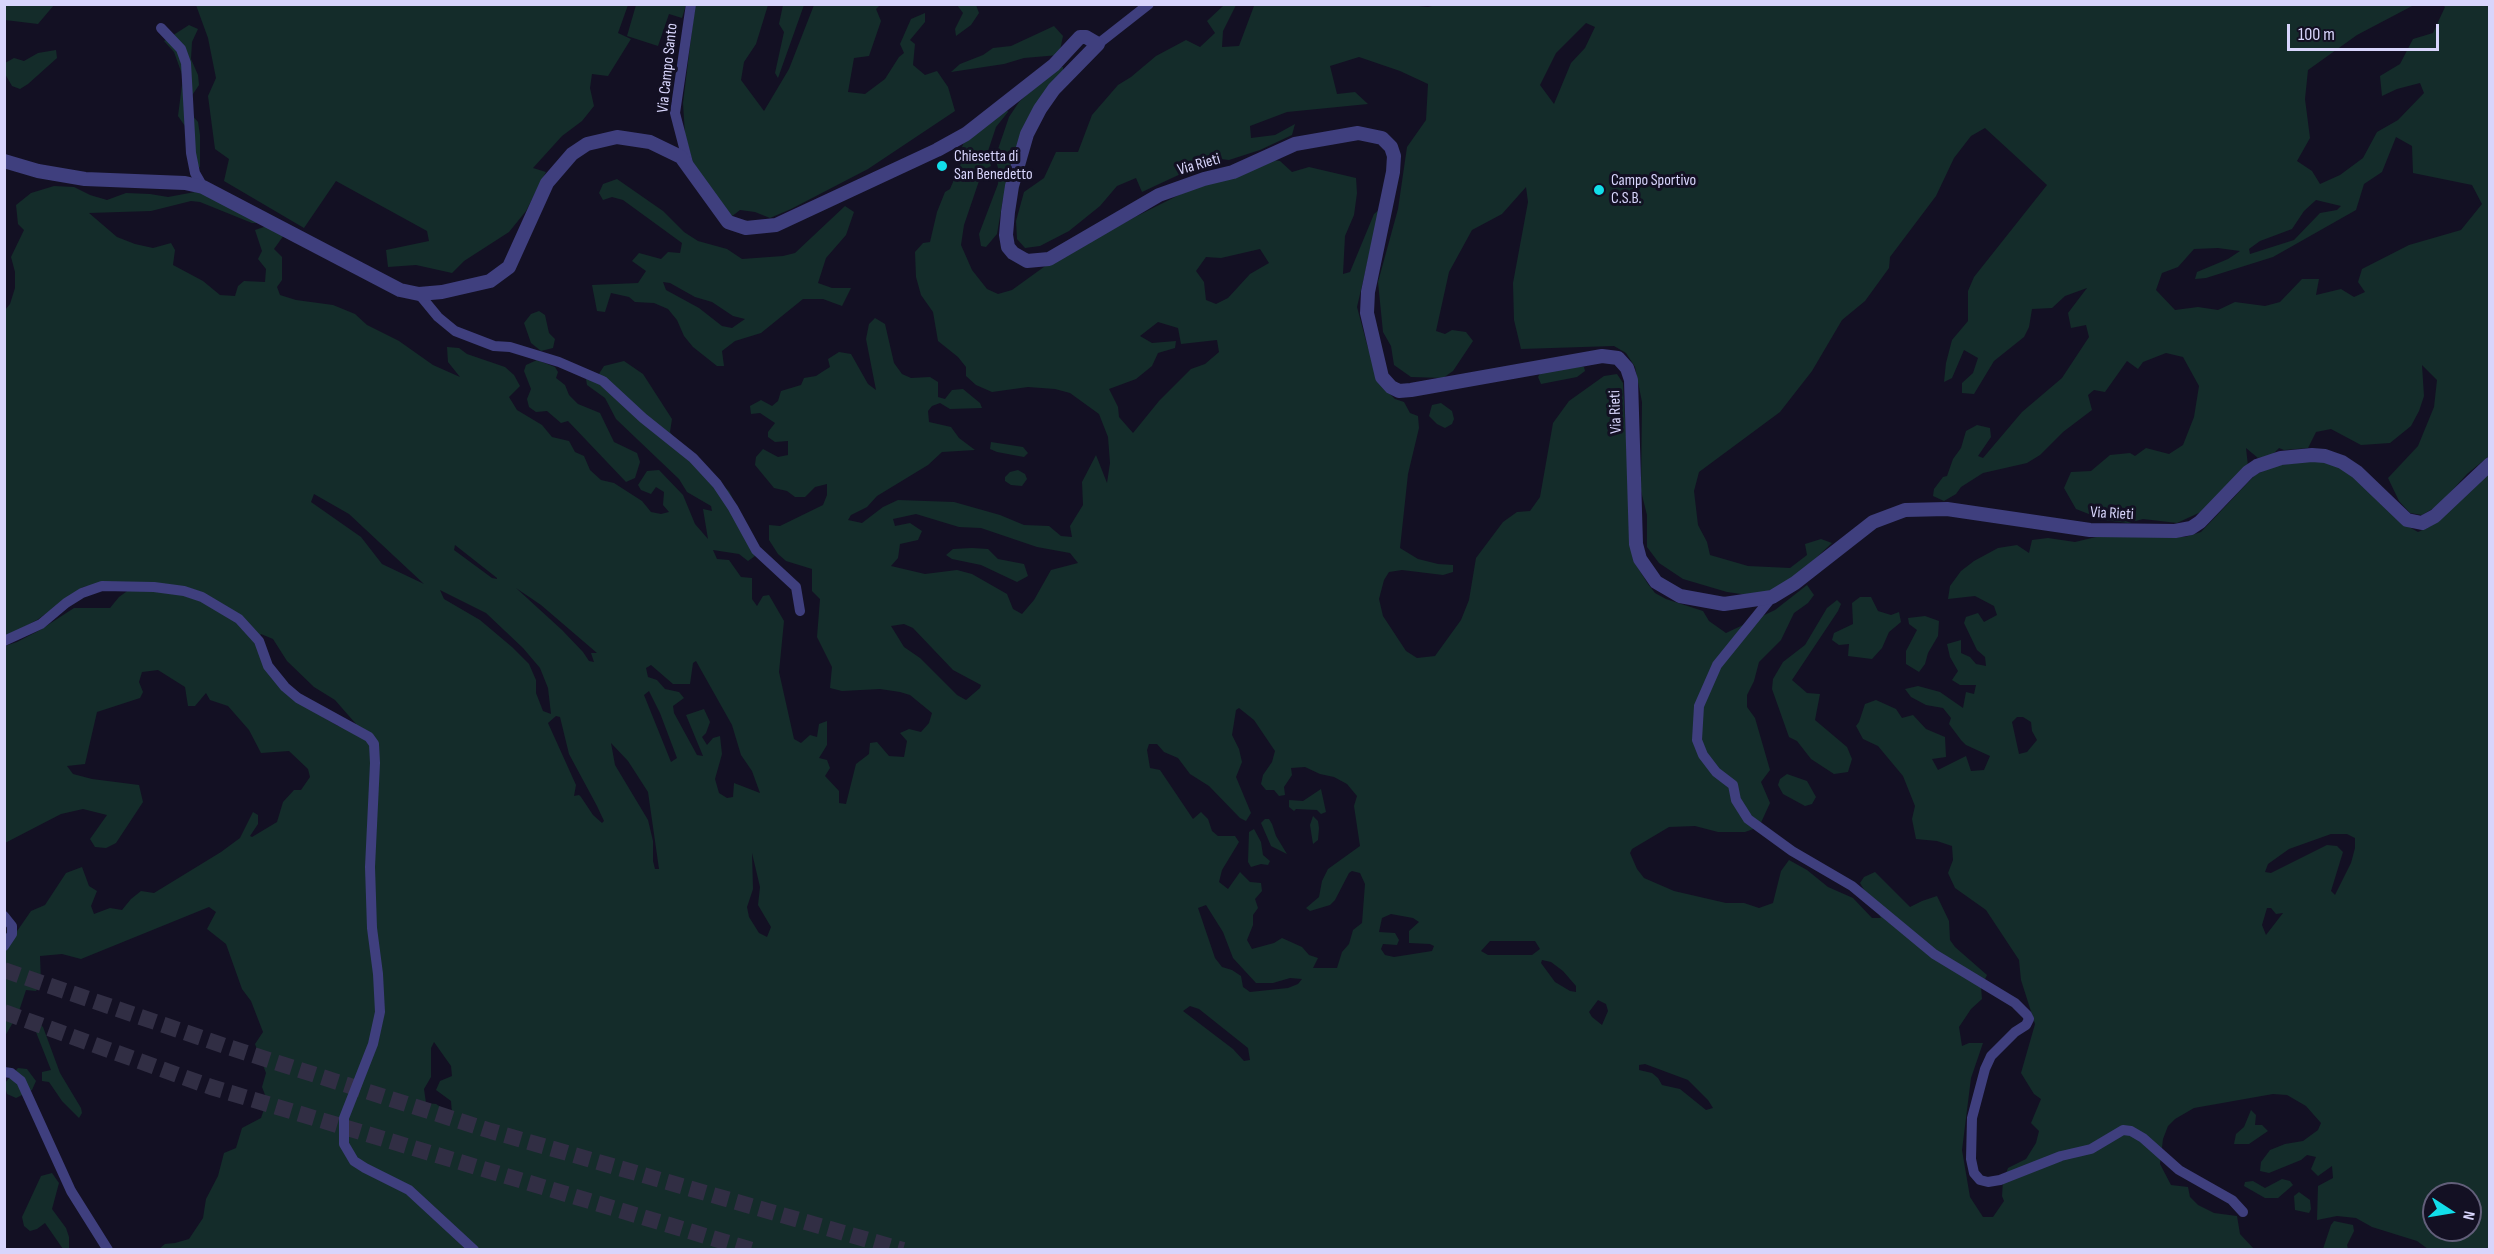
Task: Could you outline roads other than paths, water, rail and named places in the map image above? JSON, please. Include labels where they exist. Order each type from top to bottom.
[{"type":"street","name":"Via Campo Santo","points":[[690,170],[675,113],[691,4]]},
{"type":"street","points":[[4,161],[38,171],[85,179],[185,183],[203,187],[400,290],[419,294],[442,292],[490,281],[509,267],[547,183],[572,154],[586,144],[617,137],[650,142],[681,158],[728,222],[746,228],[776,225],[938,150],[966,134],[1054,65],[1080,37],[1086,37],[1098,44],[1149,4]]},
{"type":"street","points":[[161,28],[181,49],[186,63],[191,153],[195,173],[203,187]]},
{"type":"street","name":"Via Rieti","points":[[1098,44],[1054,89],[1027,134],[1008,212],[1006,235],[1008,247],[1013,253],[1027,261],[1049,259],[1159,195],[1204,179],[1233,172],[1296,144],[1358,133],[1382,138],[1394,156],[1393,172],[1368,292],[1367,313],[1382,377],[1391,387],[1399,391],[1602,356],[1618,358],[1627,368],[1631,380],[1636,544],[1645,568],[1656,582],[1680,596],[1724,604],[1772,597],[1795,584],[1873,522],[1905,510],[1947,509],[2090,530],[2175,531],[2191,528],[2200,522],[2248,472],[2257,466],[2281,458],[2312,455],[2325,456],[2342,462],[2357,472],[2407,520],[2421,523],[2435,516],[2490,464]]},
{"type":"street","points":[[419,294],[438,317],[455,331],[494,346],[510,347],[559,362],[603,381],[643,418],[693,458],[717,484],[756,550],[796,587],[800,611]]},
{"type":"street","points":[[4,641],[41,624],[82,593],[102,586],[154,587],[184,591],[202,597],[238,619],[259,641],[268,666],[285,687],[298,698],[369,737],[374,744],[375,764],[370,867],[372,928],[380,1012],[373,1044],[344,1118],[344,1144],[354,1161],[409,1190],[474,1250]]},
{"type":"street","points":[[1772,597],[1717,664],[1699,706],[1697,740],[1703,755],[1716,772],[1733,785],[1737,800],[1748,819],[1792,851],[1852,886],[1934,954],[2015,1003],[2027,1015],[2029,1019],[2026,1025],[2015,1032],[1991,1056],[1985,1069],[1971,1128],[1971,1159],[1974,1173],[1980,1180],[1988,1182],[2000,1180],[2061,1156],[2091,1149],[2123,1130],[2131,1131],[2143,1138],[2179,1170],[2232,1200],[2243,1212]]},
{"type":"street","points":[[4,916],[12,926],[12,934],[4,946]]},
{"type":"street","points":[[4,1072],[11,1073],[21,1081],[71,1191],[108,1250]]},
{"type":"tunnel","points":[[4,970],[225,1046],[491,1131],[903,1250]]},
{"type":"tunnel","points":[[4,1012],[211,1087],[752,1250]]},
{"type":"place","name":"Chiesetta di San Benedetto","points":[[942,166]]},
{"type":"place","name":"Campo Sportivo C.S.B.","points":[[1599,190]]}]
